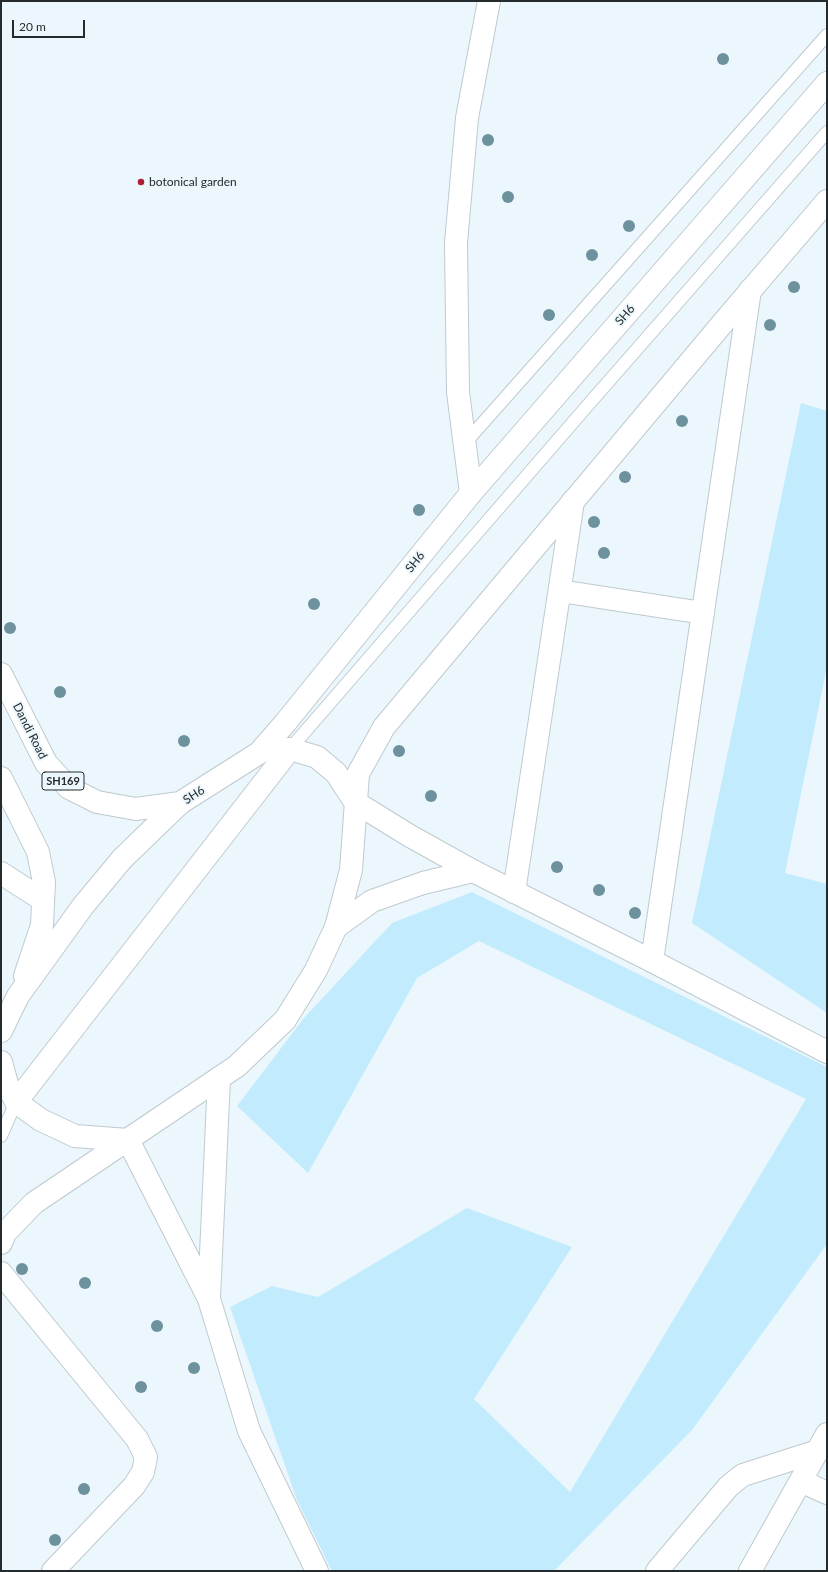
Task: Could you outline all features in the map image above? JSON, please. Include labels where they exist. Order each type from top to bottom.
[{"type":"street","points":[[471,493],[458,392],[456,243],[467,118],[489,1]]},
{"type":"street","name":"SH6","points":[[1,1031],[18,996],[83,906],[118,865],[180,804],[259,753],[286,722],[471,493],[827,83]]},
{"type":"street","points":[[1,1243],[5,1233],[34,1203],[237,1066],[285,1020],[316,970],[336,927],[351,870],[358,774],[384,727],[750,290],[827,202]]},
{"type":"street","points":[[652,961],[750,290]]},
{"type":"street","points":[[514,892],[573,501]]},
{"type":"street","points":[[560,591],[703,613]]},
{"type":"street","name":"Dandi Road","points":[[1,674],[46,763],[69,788],[97,802],[136,809],[180,804]]},
{"type":"street","points":[[259,753],[290,749],[317,758],[336,773],[355,802],[410,836],[473,871],[652,961],[827,1052]]},
{"type":"street","points":[[16,1102],[290,749]]},
{"type":"street","points":[[1,778],[38,852],[44,882],[42,925],[18,996]]},
{"type":"street","points":[[336,927],[372,901],[423,883],[473,871]]},
{"type":"street","points":[[1,873],[43,900]]},
{"type":"street","points":[[1,1062],[6,1084],[16,1102],[41,1120],[75,1136],[128,1140]]},
{"type":"street","points":[[209,1299],[219,1078]]},
{"type":"street","points":[[128,1140],[209,1299],[249,1430],[317,1571]]},
{"type":"street","points":[[1,1273],[137,1439],[146,1457],[143,1472],[134,1486],[53,1571]]},
{"type":"street","points":[[750,1571],[822,1443]]},
{"type":"street","points":[[657,1571],[728,1487],[742,1475],[822,1443]]},
{"type":"street","points":[[801,1481],[827,1493]]},
{"type":"lane","points":[[465,443],[827,35]]},
{"type":"lane","points":[[290,749],[593,399],[827,132]]},
{"type":"lane","points":[[1,1136],[16,1102]]},
{"type":"shaded area","points":[[801,403],[827,411],[827,666],[785,873],[827,884],[827,1013],[692,923]]},
{"type":"shaded area","points":[[472,892],[827,1067],[827,1244],[692,1430],[554,1571],[332,1571],[297,1500],[230,1307],[272,1286],[318,1297],[467,1208],[572,1247],[474,1399],[570,1492],[806,1099],[479,941],[417,978],[308,1173],[237,1106],[304,1018],[392,923]]},
{"type":"place","name":"botonical garden","points":[[141,182]]}]
